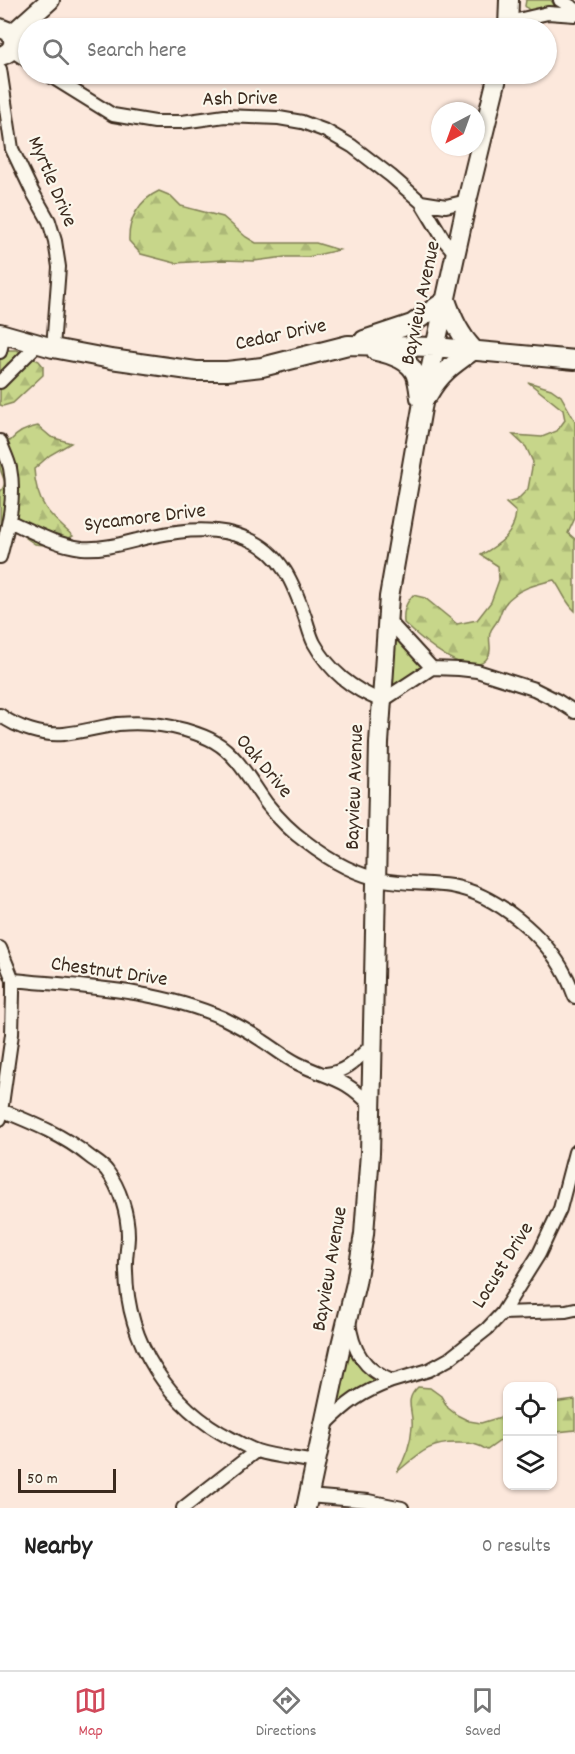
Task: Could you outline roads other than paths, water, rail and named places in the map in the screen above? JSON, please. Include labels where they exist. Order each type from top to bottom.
[{"type":"main road","points":[[31,18],[50,0]]},
{"type":"main road","points":[[508,18],[509,0]]},
{"type":"main road","points":[[6,42],[18,31]]},
{"type":"main road","name":"Bayview Avenue","points":[[307,1502],[361,1260],[364,1234],[373,1044],[379,743],[388,620],[396,553],[422,408],[467,201],[496,84]]},
{"type":"main road","points":[[348,345],[412,324],[446,300],[454,322],[474,350],[436,380],[422,408]]},
{"type":"main road","name":"Cedar Drive","points":[[2,334],[46,346],[111,359],[196,371],[227,371],[262,367],[348,345],[435,347],[575,360]]},
{"type":"main road","points":[[348,345],[386,353],[410,365],[416,374],[422,408]]},
{"type":"street","points":[[560,0],[575,9]]},
{"type":"street","points":[[531,18],[548,13],[575,15]]},
{"type":"street","points":[[6,42],[18,52]]},
{"type":"street","name":"Myrtle Drive","points":[[0,69],[12,149],[49,221],[55,241],[59,267],[46,346]]},
{"type":"street","name":"Ash Drive","points":[[63,84],[113,115],[155,122],[182,122],[225,116],[279,117],[327,131],[352,146],[421,202],[444,240],[456,254]]},
{"type":"street","points":[[421,202],[446,206],[467,201]]},
{"type":"street","points":[[0,352],[2,334]]},
{"type":"street","points":[[0,382],[46,346]]},
{"type":"street","points":[[0,441],[9,466],[13,490],[9,521],[0,557]]},
{"type":"street","name":"Sycamore Drive","points":[[9,521],[59,544],[83,548],[105,547],[197,529],[221,531],[248,538],[267,549],[282,565],[294,587],[313,641],[333,671],[346,683],[382,701]]},
{"type":"street","points":[[388,620],[432,668]]},
{"type":"street","points":[[382,701],[432,668],[477,671],[522,685],[550,697],[575,712]]},
{"type":"street","name":"Oak Drive","points":[[0,715],[27,729],[47,733],[63,734],[120,724],[165,725],[188,730],[215,742],[233,758],[269,807],[305,842],[357,872],[376,878]]},
{"type":"street","points":[[376,878],[395,882],[451,886],[492,901],[519,920],[550,951],[566,975],[575,997]]},
{"type":"street","points":[[0,948],[13,980],[12,1034],[1,1115],[51,1131],[75,1145],[107,1170],[124,1205],[128,1233],[127,1292],[132,1320],[147,1357],[167,1387],[185,1407],[216,1431],[256,1451],[315,1462]]},
{"type":"street","name":"Chestnut Drive","points":[[13,980],[129,991],[209,1012],[238,1026],[295,1062],[355,1089],[371,1106]]},
{"type":"street","points":[[326,1074],[340,1072],[373,1044]]},
{"type":"street","name":"Locust Drive","points":[[322,1428],[353,1399],[369,1390],[392,1380],[429,1370],[449,1359],[487,1329],[502,1313],[539,1254],[560,1209],[575,1152]]},
{"type":"street","points":[[502,1313],[575,1309]]},
{"type":"street","points":[[348,1315],[352,1339],[363,1361],[374,1372],[392,1380]]},
{"type":"street","points":[[183,1508],[256,1451]]},
{"type":"street","points":[[307,1502],[368,1501],[402,1508]]}]
